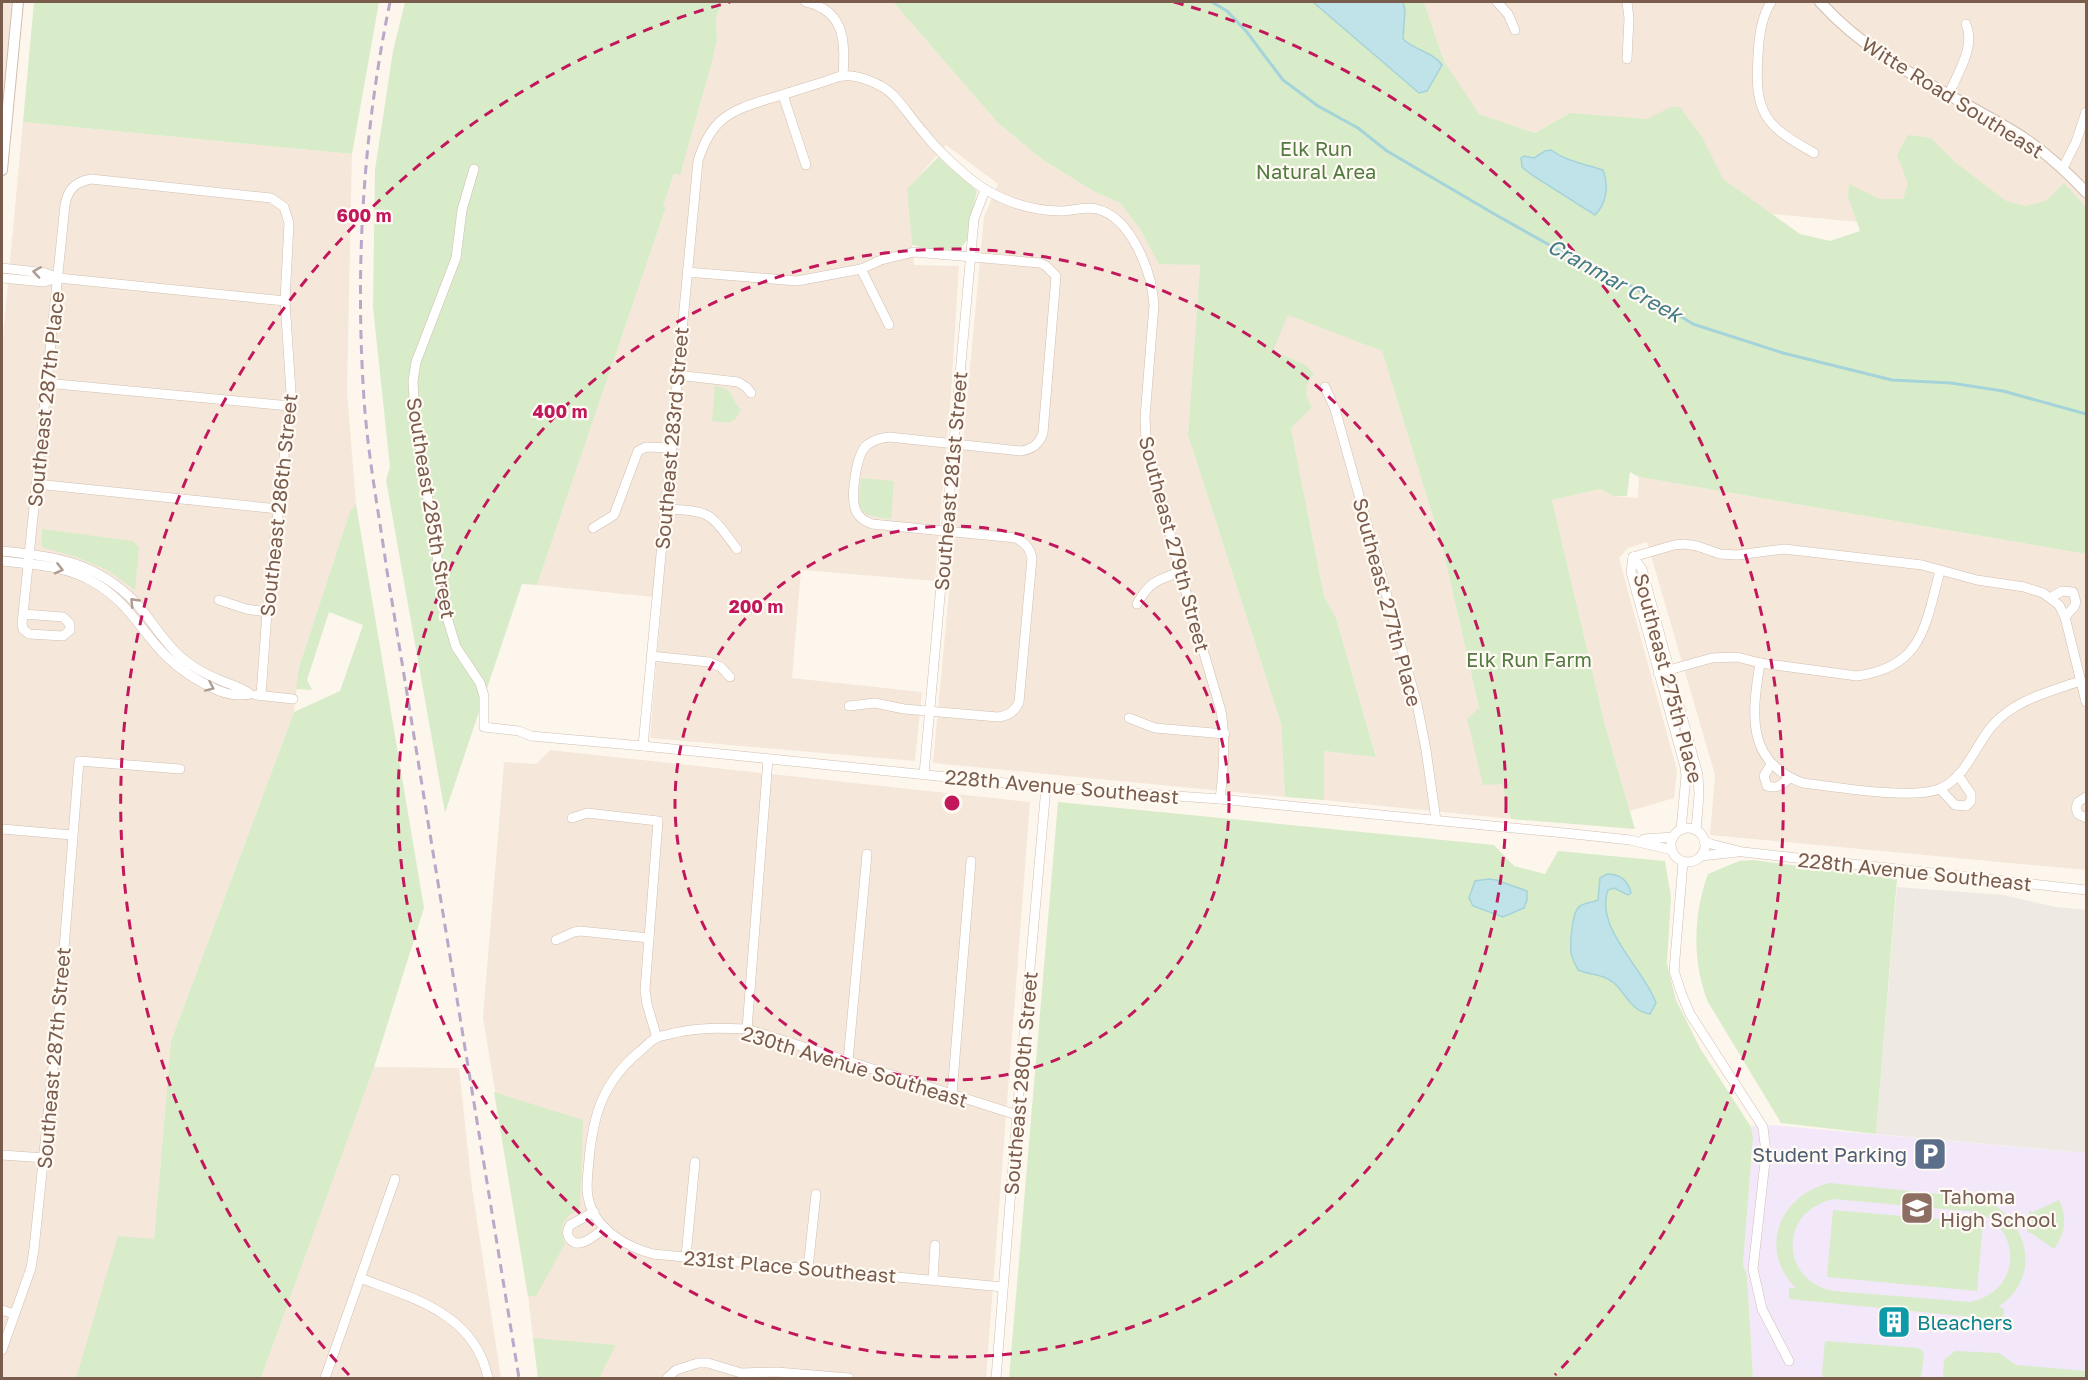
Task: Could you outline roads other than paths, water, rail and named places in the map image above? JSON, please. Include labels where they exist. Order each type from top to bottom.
[{"type":"street","points":[[2,170],[5,108],[18,2]]},
{"type":"street","points":[[806,2],[826,8],[837,21],[843,40],[843,76]]},
{"type":"street","points":[[1497,2],[1508,14],[1515,30]]},
{"type":"street","points":[[1627,2],[1629,18],[1627,59]]},
{"type":"street","points":[[1771,2],[1759,35],[1756,84],[1758,98],[1766,115],[1781,132],[1814,153]]},
{"type":"street","name":"Witte Road Southeast","points":[[1821,2],[1867,46],[1948,96],[2014,132],[2063,168],[2086,192]]},
{"type":"street","points":[[1948,96],[1969,47],[1971,34],[1966,24]]},
{"type":"street","points":[[806,165],[783,95],[843,76],[869,81],[892,94],[926,136],[985,190]]},
{"type":"street","name":"Southeast 283rd Street","points":[[643,746],[698,161],[710,133],[718,123],[737,109],[783,95]]},
{"type":"street","points":[[2063,168],[2076,142],[2086,111]]},
{"type":"street","name":"Southeast 285th Street","points":[[474,169],[464,201],[456,258],[451,275],[416,362],[413,381],[415,417],[446,614],[452,639],[480,683],[484,696],[484,727],[519,731],[531,736]]},
{"type":"street","name":"Southeast 287th Place","points":[[23,614],[67,198],[73,186],[80,181],[91,179],[271,198],[284,207]]},
{"type":"street","name":"Southeast 279th Street","points":[[985,190],[1017,206],[1033,210],[1098,209],[1119,223],[1130,235],[1140,252],[1153,288],[1154,305],[1145,417],[1146,441],[1180,572],[1221,711],[1225,734],[1225,755],[1220,799]]},
{"type":"street","name":"Southeast 281st Street","points":[[924,774],[974,219],[985,190]]},
{"type":"street","name":"Southeast 286th Street","points":[[261,695],[267,612],[290,406],[285,301],[289,223],[284,207]]},
{"type":"street","points":[[687,272],[785,281],[814,279],[861,269],[881,260],[914,252],[1040,263],[1056,276],[1043,433],[1040,441],[1034,447],[1021,451],[889,437],[880,438],[866,446],[858,459],[854,502],[858,515],[872,524],[1016,538],[1027,545],[1032,558],[1019,702],[1010,713],[998,717],[929,712],[875,703],[849,706]]},
{"type":"street","points":[[2,268],[45,273],[58,278],[285,301]]},
{"type":"street","points":[[861,269],[889,325]]},
{"type":"street","points":[[2,278],[44,282],[58,278]]},
{"type":"street","points":[[677,375],[738,382],[751,393]]},
{"type":"street","points":[[46,383],[290,406]]},
{"type":"street","name":"Southeast 277th Place","points":[[1325,387],[1335,409],[1417,704],[1428,760],[1436,820]]},
{"type":"street","points":[[593,528],[614,515],[638,451],[646,447],[672,448]]},
{"type":"street","points":[[36,484],[279,509]]},
{"type":"street","points":[[665,509],[697,510],[706,513],[714,519],[737,549]]},
{"type":"street","points":[[1633,557],[1684,544],[1720,554],[1737,555],[1784,549],[1922,565],[1977,580],[2024,586],[2050,598],[2058,605],[2065,617],[2086,702]]},
{"type":"street","points":[[2,551],[94,582],[134,616],[160,649],[186,673],[207,686],[239,697],[250,694],[293,699]]},
{"type":"street","name":"Southeast 275th Place","points":[[1633,557],[1642,569],[1699,783],[1696,830]]},
{"type":"street","name":"Southeast 275th Place","points":[[1633,557],[1631,572],[1685,767],[1681,830]]},
{"type":"street","points":[[2,561],[28,558]]},
{"type":"street","points":[[1658,673],[1712,658],[1737,657],[1760,663],[1857,676],[1872,674],[1888,668],[1910,652],[1919,641],[1940,571]]},
{"type":"street","points":[[1137,604],[1145,589],[1154,581],[1180,572]]},
{"type":"street","points":[[2050,598],[2062,591],[2073,592],[2076,602],[2065,617]]},
{"type":"street","points":[[219,600],[246,609],[267,612]]},
{"type":"street","points":[[23,614],[63,618],[70,624],[70,630],[63,636],[29,634],[23,629],[23,614]]},
{"type":"street","points":[[651,656],[709,662],[721,667],[730,677]]},
{"type":"street","points":[[1760,663],[1754,699],[1754,724],[1760,748],[1771,764],[1789,778],[1803,783],[1908,794],[1940,789],[1955,779],[1992,726],[2006,713],[2033,697],[2080,681]]},
{"type":"street","points":[[1129,718],[1155,728],[1225,734]]},
{"type":"street","name":"228th Avenue Southeast","points":[[531,736],[1046,787],[1220,799],[1436,820],[1630,840],[1672,850]]},
{"type":"street","points":[[747,1029],[768,759]]},
{"type":"street","name":"Southeast 287th Street","points":[[2,1350],[31,1268],[34,1249],[60,999],[79,761],[180,769]]},
{"type":"street","points":[[1771,764],[1764,776],[1767,786],[1779,787],[1789,778]]},
{"type":"street","points":[[1940,789],[1955,805],[1966,806],[1971,801],[1971,794],[1958,775]]},
{"type":"street","name":"Southeast 280th Street","points":[[996,1378],[1046,787]]},
{"type":"street","points":[[2086,797],[2078,802],[2076,808],[2078,814],[2086,818]]},
{"type":"street","points":[[572,818],[586,813],[658,821],[645,990],[657,1038],[626,1062],[610,1082],[599,1105],[591,1131],[587,1181],[589,1202],[594,1212],[567,1228],[570,1240],[576,1244],[582,1244],[605,1228]]},
{"type":"street","points":[[1690,828],[1696,830],[1704,841],[1705,847],[1701,856],[1688,862],[1675,856],[1672,850],[1673,837],[1681,830],[1690,828]]},
{"type":"street","points":[[2,829],[72,835]]},
{"type":"street","name":"228th Avenue Southeast","points":[[1630,840],[1673,837]]},
{"type":"street","name":"228th Avenue Southeast","points":[[1704,841],[1743,852],[2086,890]]},
{"type":"street","name":"228th Avenue Southeast","points":[[1701,856],[1743,852]]},
{"type":"street","points":[[848,1061],[867,854]]},
{"type":"street","points":[[952,1094],[971,861]]},
{"type":"street","points":[[1688,862],[1679,895],[1674,971],[1682,995],[1696,1024],[1763,1127],[1766,1152],[1754,1269],[1762,1309],[1789,1361]]},
{"type":"street","points":[[556,940],[580,931],[650,938]]},
{"type":"street","name":"230th Avenue Southeast","points":[[657,1038],[692,1029],[747,1029],[1017,1115]]},
{"type":"street","points":[[2,1155],[45,1158]]},
{"type":"street","points":[[686,1256],[695,1162]]},
{"type":"street","points":[[325,1378],[395,1179]]},
{"type":"street","points":[[808,1268],[816,1194]]},
{"type":"street","name":"231st Place Southeast","points":[[594,1212],[615,1238],[636,1249],[653,1254],[1003,1287]]},
{"type":"street","points":[[933,1279],[935,1245]]},
{"type":"street","points":[[360,1278],[424,1302],[443,1312],[467,1336],[479,1354],[488,1378]]},
{"type":"street","points":[[2,1310],[14,1314]]},
{"type":"street","points":[[668,1378],[676,1370],[698,1363],[708,1363],[741,1372],[777,1372],[849,1378]]},
{"type":"water","points":[[1313,2],[1403,2],[1405,10],[1403,39],[1434,57],[1442,65],[1427,91],[1419,93]]},
{"type":"water","points":[[1551,150],[1569,160],[1603,170],[1606,194],[1595,215],[1522,167],[1521,158],[1524,156],[1534,158]]},
{"type":"water","points":[[1607,874],[1623,879],[1630,888],[1631,893],[1628,895],[1614,888],[1608,890],[1606,904],[1608,919],[1614,934],[1656,1003],[1650,1014],[1638,1010],[1610,980],[1578,970],[1572,957],[1571,935],[1577,909],[1598,900],[1600,878]]},
{"type":"water","points":[[1489,879],[1527,891],[1524,908],[1503,917],[1473,906],[1469,898],[1475,881]]},
{"type":"waterway","name":"Cranmar Creek","points":[[1212,2],[1227,11],[1246,31],[1283,80],[1318,106],[1358,128],[1387,151],[1496,215],[1553,247],[1623,281],[1693,324],[1783,353],[1892,380],[1951,383],[2003,391],[2086,414]]},
{"type":"railway","points":[[390,2],[373,101],[361,249],[361,349],[366,421],[387,571],[519,1378]]},
{"type":"place","name":"Student Parking","points":[[1930,1154]]},
{"type":"place","name":"Tahoma High School","points":[[1917,1208]]},
{"type":"place","name":"Bleachers","points":[[1894,1322]]},
{"type":"park label","name":"Elk Run Natural Area","points":[[1316,160]]},
{"type":"park label","name":"Elk Run Farm","points":[[1529,659]]}]
